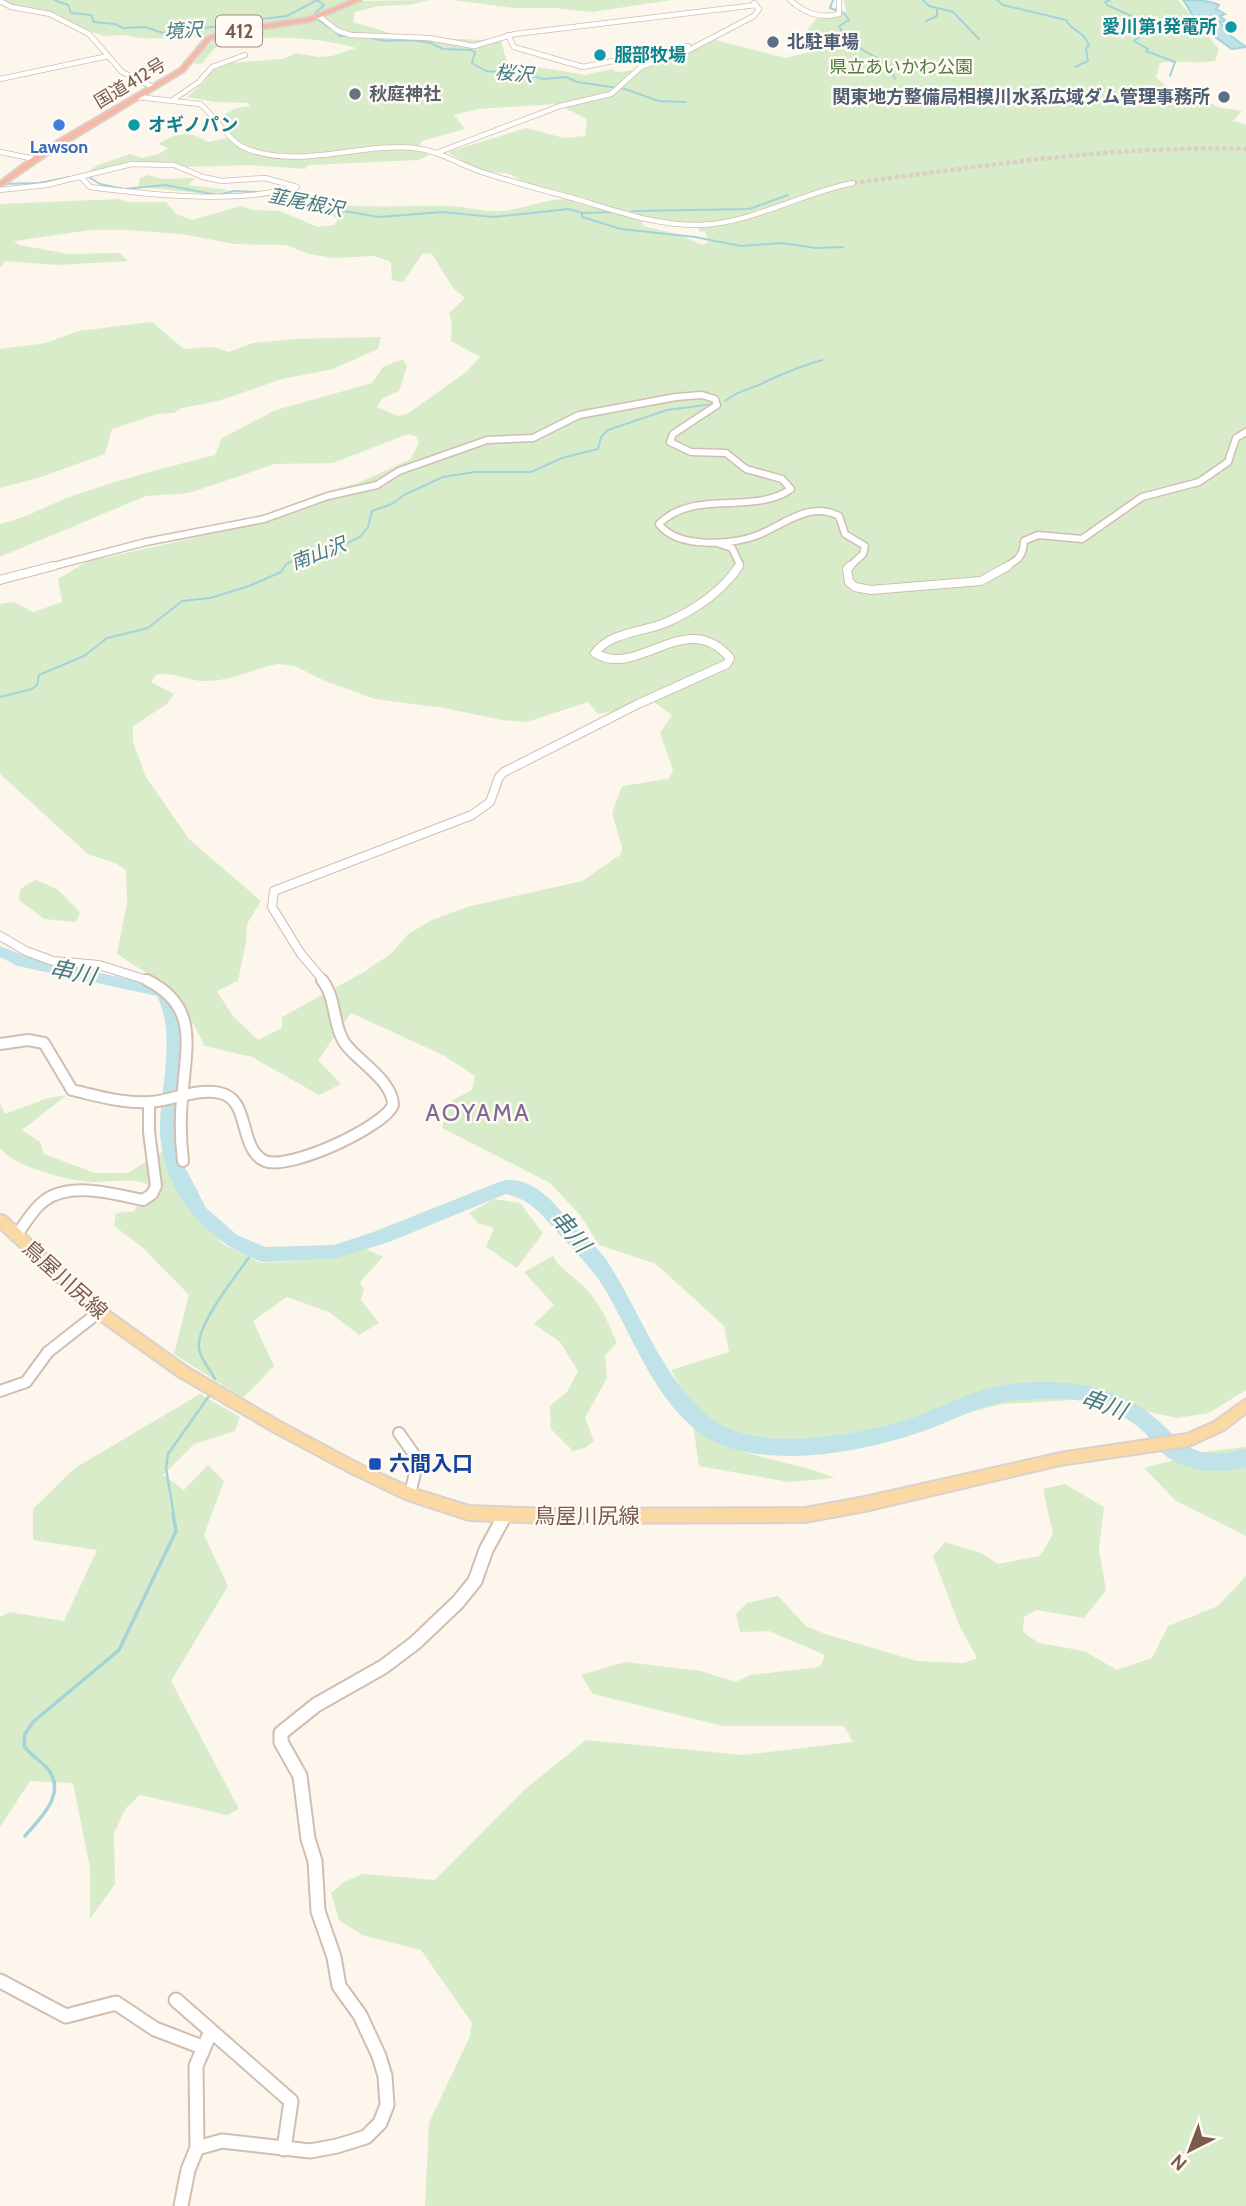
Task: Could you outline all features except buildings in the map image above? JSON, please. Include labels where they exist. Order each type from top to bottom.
[{"type":"highway","name":"国道412号","points":[[2,186],[35,159],[188,65],[214,36],[320,17],[358,0]]},
{"type":"main road","name":"鳥屋川尻線","points":[[0,1220],[99,1312],[183,1372],[279,1428],[410,1494],[469,1513],[805,1515],[865,1504],[1020,1466],[1189,1440],[1219,1426],[1246,1405]]},
{"type":"street","points":[[790,0],[811,16],[831,17],[840,11],[839,0]]},
{"type":"street","points":[[0,1],[52,15],[93,36],[124,74],[153,87]]},
{"type":"street","points":[[320,17],[341,32],[361,36],[422,38],[474,47],[508,35],[754,2],[759,9],[754,16],[696,46],[637,69],[619,88],[542,112],[439,152]]},
{"type":"street","points":[[0,8],[7,5]]},
{"type":"street","points":[[508,35],[514,47],[580,66],[696,46]]},
{"type":"street","points":[[173,100],[199,82],[212,67],[246,55]]},
{"type":"street","points":[[0,79],[108,56]]},
{"type":"street","points":[[137,97],[200,104],[234,142],[258,152],[298,155],[400,147],[439,152],[478,171],[639,217],[675,224],[710,225],[742,220],[824,188],[853,183]]},
{"type":"street","points":[[0,152],[35,159]]},
{"type":"street","points":[[2,186],[82,178],[132,164],[174,164],[203,177],[222,181],[265,178],[297,187],[270,193],[251,195],[233,192],[217,196],[112,190],[90,187],[82,178]]},
{"type":"street","points":[[0,580],[146,542],[264,519],[328,496],[377,485],[399,471],[493,438],[533,438],[572,418],[627,404],[696,395],[710,396],[716,400],[717,405],[673,433],[669,438],[670,442],[691,452],[726,453],[746,468],[782,479],[791,489],[781,497],[735,499],[675,511],[660,521],[662,531],[671,537],[727,546],[735,551],[740,565],[726,585],[710,598],[665,623],[618,637],[600,646],[595,653],[603,659],[621,659],[664,643],[701,640],[721,646],[729,655],[727,664],[638,704],[504,772],[499,777],[490,802],[472,815],[274,891],[272,907],[301,954],[329,988],[344,1043],[391,1093],[394,1101],[389,1113],[352,1136],[296,1159],[267,1162],[257,1154],[235,1101],[228,1095],[216,1092],[153,1102],[72,1090],[44,1043],[28,1040],[0,1044]]},
{"type":"street","points":[[698,540],[747,538],[807,512],[827,510],[839,516],[840,531],[843,534],[865,546],[863,554],[847,569],[849,582],[855,587],[871,590],[981,581],[1019,560],[1023,554],[1024,541],[1029,537],[1038,535],[1082,539],[1142,497],[1199,482],[1231,458],[1236,438],[1246,432]]},
{"type":"street","points":[[0,936],[13,945],[55,962],[87,964],[126,973],[159,985],[172,995],[185,1017],[186,1063],[180,1097],[183,1161]]},
{"type":"street","points":[[16,1236],[49,1197],[60,1193],[111,1194],[143,1200],[152,1194],[156,1186],[149,1132],[153,1102]]},
{"type":"street","points":[[0,1391],[26,1382],[48,1352],[99,1312]]},
{"type":"street","points":[[399,1433],[418,1460],[410,1494]]},
{"type":"street","points":[[197,2148],[222,2141],[284,2149],[323,2148],[366,2137],[380,2123],[387,2105],[385,2076],[360,2015],[339,1986],[334,1957],[317,1911],[314,1861],[308,1839],[300,1776],[281,1742],[281,1732],[316,1705],[383,1667],[415,1643],[458,1602],[475,1581],[486,1550],[505,1515]]},
{"type":"street","points":[[0,1981],[66,2016],[116,2003],[155,2029],[202,2047]]},
{"type":"street","points":[[176,2000],[291,2101],[284,2149]]},
{"type":"street","points":[[181,2206],[188,2170],[197,2148],[196,2066],[211,2031]]},
{"type":"green space","points":[[2,0],[349,0],[301,19],[202,38],[187,36],[181,39],[104,36],[78,27],[58,14],[7,5]]},
{"type":"green space","name":"県立あいかわ公園","points":[[429,0],[408,5],[378,6],[355,12],[353,22],[400,36],[501,41],[507,62],[586,75],[612,69],[618,72],[643,69],[715,40],[785,58],[807,53],[811,48],[806,41],[811,37],[806,32],[817,18],[836,17],[846,13],[844,0],[1178,0],[1219,49],[1215,61],[1160,63],[1156,77],[1169,87],[1192,87],[1201,92],[1198,96],[1218,107],[1242,111],[1233,121],[1246,125],[1246,1390],[1209,1413],[1177,1418],[1090,1399],[1002,1404],[943,1419],[916,1431],[822,1448],[813,1453],[781,1454],[710,1423],[686,1397],[671,1370],[729,1352],[724,1326],[656,1264],[599,1245],[580,1215],[550,1183],[442,1128],[449,1102],[472,1090],[475,1076],[443,1055],[351,1013],[318,1060],[341,1084],[319,1095],[252,1057],[205,1046],[176,992],[117,954],[127,902],[126,870],[115,863],[88,854],[0,774],[0,604],[14,602],[33,612],[62,602],[58,579],[86,562],[234,529],[303,510],[315,495],[358,483],[411,459],[419,442],[415,436],[408,434],[333,463],[275,464],[189,493],[146,496],[0,557],[0,524],[92,489],[215,455],[222,438],[276,410],[372,383],[383,367],[403,359],[407,366],[399,391],[383,398],[377,407],[398,416],[407,414],[466,372],[480,357],[451,341],[452,323],[449,313],[465,298],[453,288],[432,254],[423,253],[403,282],[392,280],[391,262],[374,256],[333,258],[309,254],[286,245],[234,244],[182,234],[91,230],[14,241],[19,245],[69,254],[120,253],[128,261],[57,265],[5,261],[0,268],[0,204],[119,199],[128,202],[166,202],[176,214],[192,220],[241,206],[251,210],[280,211],[318,227],[334,225],[338,219],[303,198],[339,205],[447,206],[493,211],[563,199],[578,201],[641,221],[644,226],[676,234],[703,245],[708,242],[705,231],[700,232],[697,225],[644,217],[521,181],[507,174],[484,171],[448,152],[526,128],[564,138],[585,136],[587,119],[557,104],[478,109],[454,115],[465,129],[422,141],[417,150],[429,155],[418,160],[310,165],[305,167],[306,169],[250,165],[187,167],[134,163],[94,175],[89,171],[130,154],[142,158],[159,154],[168,148],[158,144],[177,135],[189,134],[208,142],[233,137],[222,116],[236,108],[250,106],[248,103],[215,102],[187,97],[204,82],[212,70],[231,63],[282,59],[296,53],[318,57],[332,56],[356,48],[306,39],[247,39],[217,47],[202,63],[194,64],[203,50],[220,36],[317,20],[363,1]],"holes":[[[278,664],[295,666],[325,681],[375,699],[444,708],[502,720],[527,722],[588,702],[598,714],[616,711],[647,697],[672,715],[660,733],[673,770],[668,779],[622,786],[612,813],[622,848],[620,855],[582,881],[467,907],[432,920],[408,934],[392,953],[364,972],[282,1017],[282,1028],[258,1040],[232,1015],[217,991],[238,981],[247,924],[261,901],[189,839],[146,777],[133,742],[133,726],[167,704],[174,694],[151,682],[156,675],[168,674],[198,681],[215,680]]]},
{"type":"green space","points":[[453,0],[672,0],[592,12],[514,8]]},
{"type":"green space","points":[[147,175],[163,179],[195,178],[189,185],[228,190],[198,193],[138,187],[140,178]]},
{"type":"green space","points":[[152,322],[184,349],[214,347],[229,352],[253,343],[293,339],[381,337],[378,349],[333,369],[282,379],[218,401],[182,408],[174,413],[157,414],[112,429],[105,454],[38,478],[0,488],[0,349],[46,343],[78,331]]},
{"type":"green space","points":[[36,880],[57,889],[80,912],[76,922],[44,919],[19,900],[20,889]]},
{"type":"green space","points":[[67,1095],[22,1130],[40,1142],[44,1154],[95,1173],[128,1173],[171,1146],[182,1201],[223,1244],[261,1263],[332,1259],[362,1247],[383,1257],[360,1282],[364,1290],[361,1300],[379,1323],[359,1335],[329,1312],[287,1297],[253,1321],[274,1366],[243,1398],[174,1354],[189,1295],[142,1247],[114,1226],[116,1213],[134,1211],[150,1186],[136,1181],[91,1182],[56,1176],[29,1167],[0,1148],[0,1103],[5,1114],[48,1098]]},
{"type":"green space","points":[[494,1199],[520,1203],[543,1233],[517,1268],[486,1247],[494,1228],[478,1223],[469,1213]]},
{"type":"green space","points":[[553,1256],[594,1298],[617,1343],[605,1355],[607,1378],[585,1418],[594,1441],[585,1448],[573,1451],[551,1429],[550,1406],[567,1392],[578,1371],[560,1342],[534,1324],[554,1305],[524,1272]]},
{"type":"green space","points":[[200,1394],[240,1417],[235,1431],[194,1444],[163,1475],[184,1490],[208,1465],[224,1481],[204,1535],[228,1586],[171,1681],[239,1809],[227,1815],[140,1795],[126,1808],[114,1833],[115,1884],[90,1919],[90,1868],[73,1783],[30,1781],[0,1827],[0,1617],[10,1612],[64,1621],[97,1550],[33,1540],[33,1509],[75,1468]]},
{"type":"green space","points":[[693,1424],[708,1436],[742,1451],[835,1478],[789,1482],[699,1466]]},
{"type":"green space","points":[[1246,1447],[1246,1536],[1176,1501],[1144,1468],[1203,1452]]},
{"type":"green space","points":[[1065,1484],[1104,1507],[1099,1549],[1106,1590],[1084,1618],[1036,1610],[1024,1617],[1023,1632],[1039,1643],[1084,1651],[1117,1670],[1152,1658],[1168,1626],[1218,1606],[1246,1576],[1246,2206],[425,2206],[429,2123],[470,2036],[472,2023],[421,1950],[362,1935],[339,1920],[331,1893],[344,1882],[362,1874],[435,1880],[523,1791],[586,1740],[743,1755],[853,1742],[844,1726],[723,1726],[593,1694],[581,1675],[625,1662],[701,1671],[735,1682],[751,1675],[820,1667],[825,1655],[769,1631],[740,1632],[736,1614],[747,1603],[778,1596],[806,1626],[825,1634],[917,1661],[964,1663],[977,1658],[960,1627],[933,1556],[945,1542],[981,1553],[998,1564],[1040,1556],[1053,1534],[1043,1489]]},
{"type":"water","points":[[1183,0],[1206,1],[1219,5],[1216,9],[1225,14],[1220,16],[1226,21],[1220,22],[1231,36],[1246,47],[1232,49],[1203,28]]},
{"type":"waterway","name":"境沢","points":[[54,0],[68,5],[71,13],[91,15],[94,22],[115,24],[123,28],[145,27],[163,33],[219,26],[238,27],[261,19],[287,16],[317,0],[324,5],[314,14]]},
{"type":"waterway","points":[[833,0],[830,8],[844,13],[849,20],[839,26],[843,33],[861,49],[890,65],[895,79]]},
{"type":"waterway","points":[[923,0],[929,6],[937,8]]},
{"type":"waterway","points":[[997,0],[1003,5],[1066,20],[1084,36],[1089,45],[1086,49],[1088,61],[1075,67]]},
{"type":"waterway","points":[[1110,0],[1105,2],[1107,5],[1138,19],[1137,28],[1143,34],[1134,41],[1148,49],[1146,51],[1175,62],[1170,76]]},
{"type":"waterway","points":[[926,21],[937,16],[937,8]]},
{"type":"waterway","points":[[937,8],[953,12],[979,39]]},
{"type":"waterway","name":"桜沢","points":[[317,19],[330,28]]},
{"type":"waterway","name":"桜沢","points":[[335,31],[339,36],[347,36]]},
{"type":"waterway","name":"桜沢","points":[[371,38],[385,41],[411,40],[431,43],[443,49],[471,50],[475,52],[472,63],[486,71],[524,74],[543,79],[566,77],[577,82],[625,89],[659,101],[686,102]]},
{"type":"waterway","name":"韮尾根沢","points":[[86,175],[100,184],[124,189],[165,185],[217,195],[234,191],[256,192]]},
{"type":"waterway","name":"韮尾根沢","points":[[0,184],[39,183],[70,177]]},
{"type":"waterway","name":"韮尾根沢","points":[[277,193],[332,209],[379,217],[443,212],[493,217],[569,209],[582,213]]},
{"type":"waterway","name":"韮尾根沢","points":[[632,211],[749,209],[788,195]]},
{"type":"waterway","name":"韮尾根沢","points":[[582,213],[615,212]]},
{"type":"waterway","points":[[582,213],[582,217],[621,229],[695,237],[741,246],[781,243],[816,248],[843,247]]},
{"type":"waterway","name":"南山沢","points":[[725,401],[822,360]]},
{"type":"waterway","name":"南山沢","points":[[0,697],[32,689],[37,685],[39,675],[84,656],[107,638],[148,628],[182,601],[210,598],[249,586],[281,572],[286,564],[297,559],[346,544],[361,536],[368,527],[372,511],[392,504],[404,495],[443,477],[475,472],[531,472],[562,458],[598,449],[601,437],[608,430],[667,410],[713,404]]},
{"type":"waterway","name":"串川","points":[[0,951],[24,962],[163,992],[171,1008],[175,1027],[169,1128],[175,1165],[199,1213],[230,1240],[263,1255],[334,1252],[382,1237],[505,1187],[528,1193],[542,1201],[588,1251],[613,1286],[672,1388],[690,1411],[709,1428],[731,1440],[750,1445],[773,1446],[855,1440],[905,1429],[987,1396],[1055,1391],[1086,1393],[1115,1403],[1149,1424],[1174,1450],[1193,1459],[1214,1463],[1246,1458]]},
{"type":"waterway","points":[[215,1379],[200,1353],[200,1339],[219,1299],[253,1252]]},
{"type":"waterway","points":[[174,1516],[166,1468],[168,1454],[209,1396]]},
{"type":"waterway","points":[[25,1836],[50,1805],[55,1787],[48,1769],[24,1746],[25,1734],[33,1722],[119,1650],[176,1531],[173,1514]]},
{"type":"tunnel","points":[[853,183],[1098,154],[1147,150],[1246,149]]},
{"type":"place","name":"愛川第1発電所","points":[[1231,27]]},
{"type":"place","name":"北駐車場","points":[[773,42]]},
{"type":"place","name":"服部牧場","points":[[600,55]]},
{"type":"place","name":"秋庭神社","points":[[355,94]]},
{"type":"place","name":"関東地方整備局相模川水系広域ダム管理事務所","points":[[1224,97]]},
{"type":"place","name":"Lawson","points":[[59,125]]},
{"type":"place","name":"オギノパン","points":[[134,125]]},
{"type":"place","name":"六間入口","points":[[375,1464]]},
{"type":"district","name":"AOYAMA","points":[[478,1113]]}]
